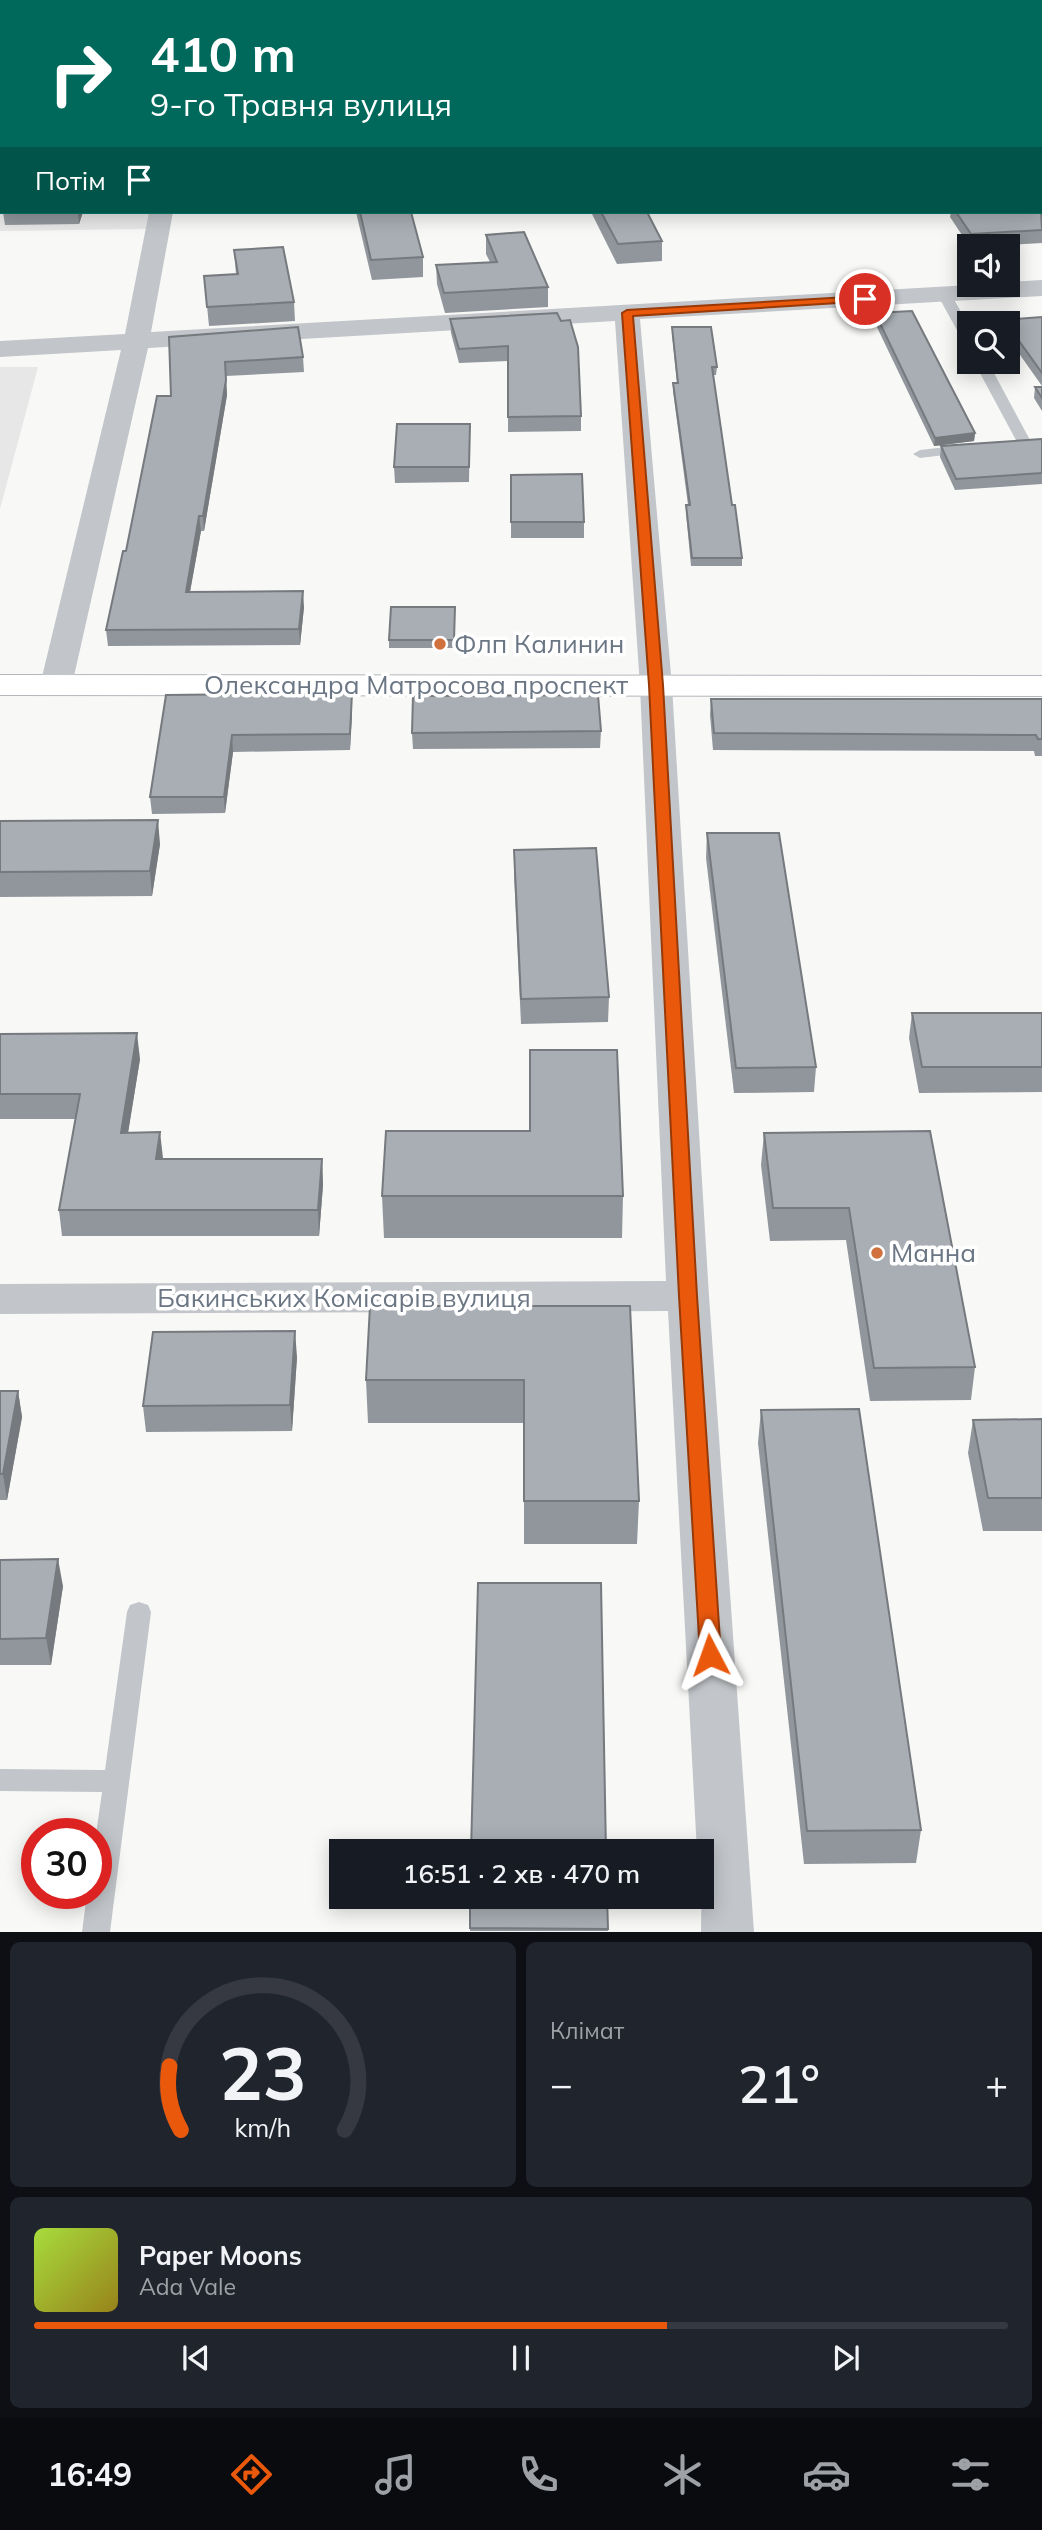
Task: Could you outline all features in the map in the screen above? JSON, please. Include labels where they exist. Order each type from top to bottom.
[{"type":"main road","name":"Олександра Матросова проспект","points":[[0,685],[1042,686]]},
{"type":"street","points":[[56,685],[136,342],[161,214]]},
{"type":"street","points":[[0,349],[1042,288]]},
{"type":"street","points":[[627,313],[656,685],[688,1296],[728,1931]]},
{"type":"street","name":"Бакинських Комісарів вулиця","points":[[0,1299],[688,1296]]},
{"type":"lane","points":[[944,294],[957,318]]},
{"type":"lane","points":[[986,374],[1017,442],[1042,441]]},
{"type":"lane","points":[[920,454],[985,446]]},
{"type":"lane","points":[[96,1931],[139,1612]]},
{"type":"lane","points":[[0,1780],[117,1781]]},
{"type":"shaded area","points":[[0,214],[149,214],[146,229],[0,231]]},
{"type":"shaded area","points":[[0,367],[38,367],[0,509]]},
{"type":"building","points":[[360,214],[412,214],[423,257],[371,260]]},
{"type":"building","points":[[602,214],[648,214],[662,241],[618,244]]},
{"type":"building","points":[[957,214],[1041,214],[1042,230],[971,234]]},
{"type":"building","points":[[524,232],[548,287],[444,293],[436,265],[497,262],[486,235]]},
{"type":"building","points":[[283,247],[294,302],[207,307],[204,276],[238,274],[234,250]]},
{"type":"building","points":[[912,311],[975,433],[935,438],[875,313]]},
{"type":"building","points":[[557,313],[561,321],[570,320],[578,347],[581,416],[508,417],[508,346],[459,349],[450,319]]},
{"type":"building","points":[[1042,317],[1042,373],[1020,342],[1020,319]]},
{"type":"building","points":[[298,327],[303,357],[225,362],[226,380],[203,516],[199,516],[186,592],[303,591],[299,629],[106,630],[123,551],[126,551],[157,396],[171,396],[169,337]]},
{"type":"building","points":[[672,327],[711,327],[717,367],[712,367],[742,558],[692,558],[686,505],[690,505],[673,383],[678,383]]},
{"type":"building","points":[[1035,387],[1042,387],[1042,398]]},
{"type":"building","points":[[397,424],[470,424],[469,467],[394,467]]},
{"type":"building","points":[[1042,439],[1042,473],[956,479],[941,446]]},
{"type":"building","points":[[582,474],[584,522],[511,522],[511,475]]},
{"type":"building","points":[[391,607],[455,607],[454,640],[389,640]]},
{"type":"building","points":[[352,693],[350,734],[232,735],[224,797],[150,797],[166,695]]},
{"type":"building","points":[[598,695],[601,731],[412,733],[413,696]]},
{"type":"building","points":[[711,699],[1042,699],[1042,739],[1038,739],[1036,735],[714,733]]},
{"type":"building","points":[[158,820],[150,871],[0,872],[0,821]]},
{"type":"building","points":[[707,833],[779,833],[816,1067],[736,1068]]},
{"type":"building","points":[[596,848],[609,997],[521,999],[514,850]]},
{"type":"building","points":[[912,1013],[1042,1013],[1042,1067],[922,1067]]},
{"type":"building","points":[[137,1033],[121,1133],[160,1132],[156,1159],[322,1159],[318,1210],[59,1210],[80,1094],[0,1094],[0,1034]]},
{"type":"building","points":[[530,1050],[617,1050],[623,1196],[382,1196],[386,1131],[530,1131]]},
{"type":"building","points":[[930,1131],[975,1367],[874,1368],[849,1208],[773,1208],[764,1133]]},
{"type":"building","points":[[370,1306],[630,1306],[639,1501],[524,1501],[524,1380],[366,1380]]},
{"type":"building","points":[[295,1331],[290,1405],[143,1406],[153,1332]]},
{"type":"building","points":[[0,1391],[18,1391],[3,1474],[0,1474]]},
{"type":"building","points":[[859,1409],[921,1830],[807,1831],[761,1410]]},
{"type":"building","points":[[1042,1419],[1042,1498],[988,1498],[973,1420]]},
{"type":"building","points":[[58,1559],[46,1638],[0,1639],[0,1560]]},
{"type":"building","points":[[478,1583],[601,1583],[606,1839],[471,1839]]},
{"type":"building","points":[[470,1909],[607,1909],[608,1929],[470,1928]]},
{"type":"place","name":"Флп Калинин","points":[[440,644]]},
{"type":"place","name":"Манна","points":[[877,1253]]},
{"type":"route","points":[[710,1655],[656,685],[627,313],[865,299]]}]
